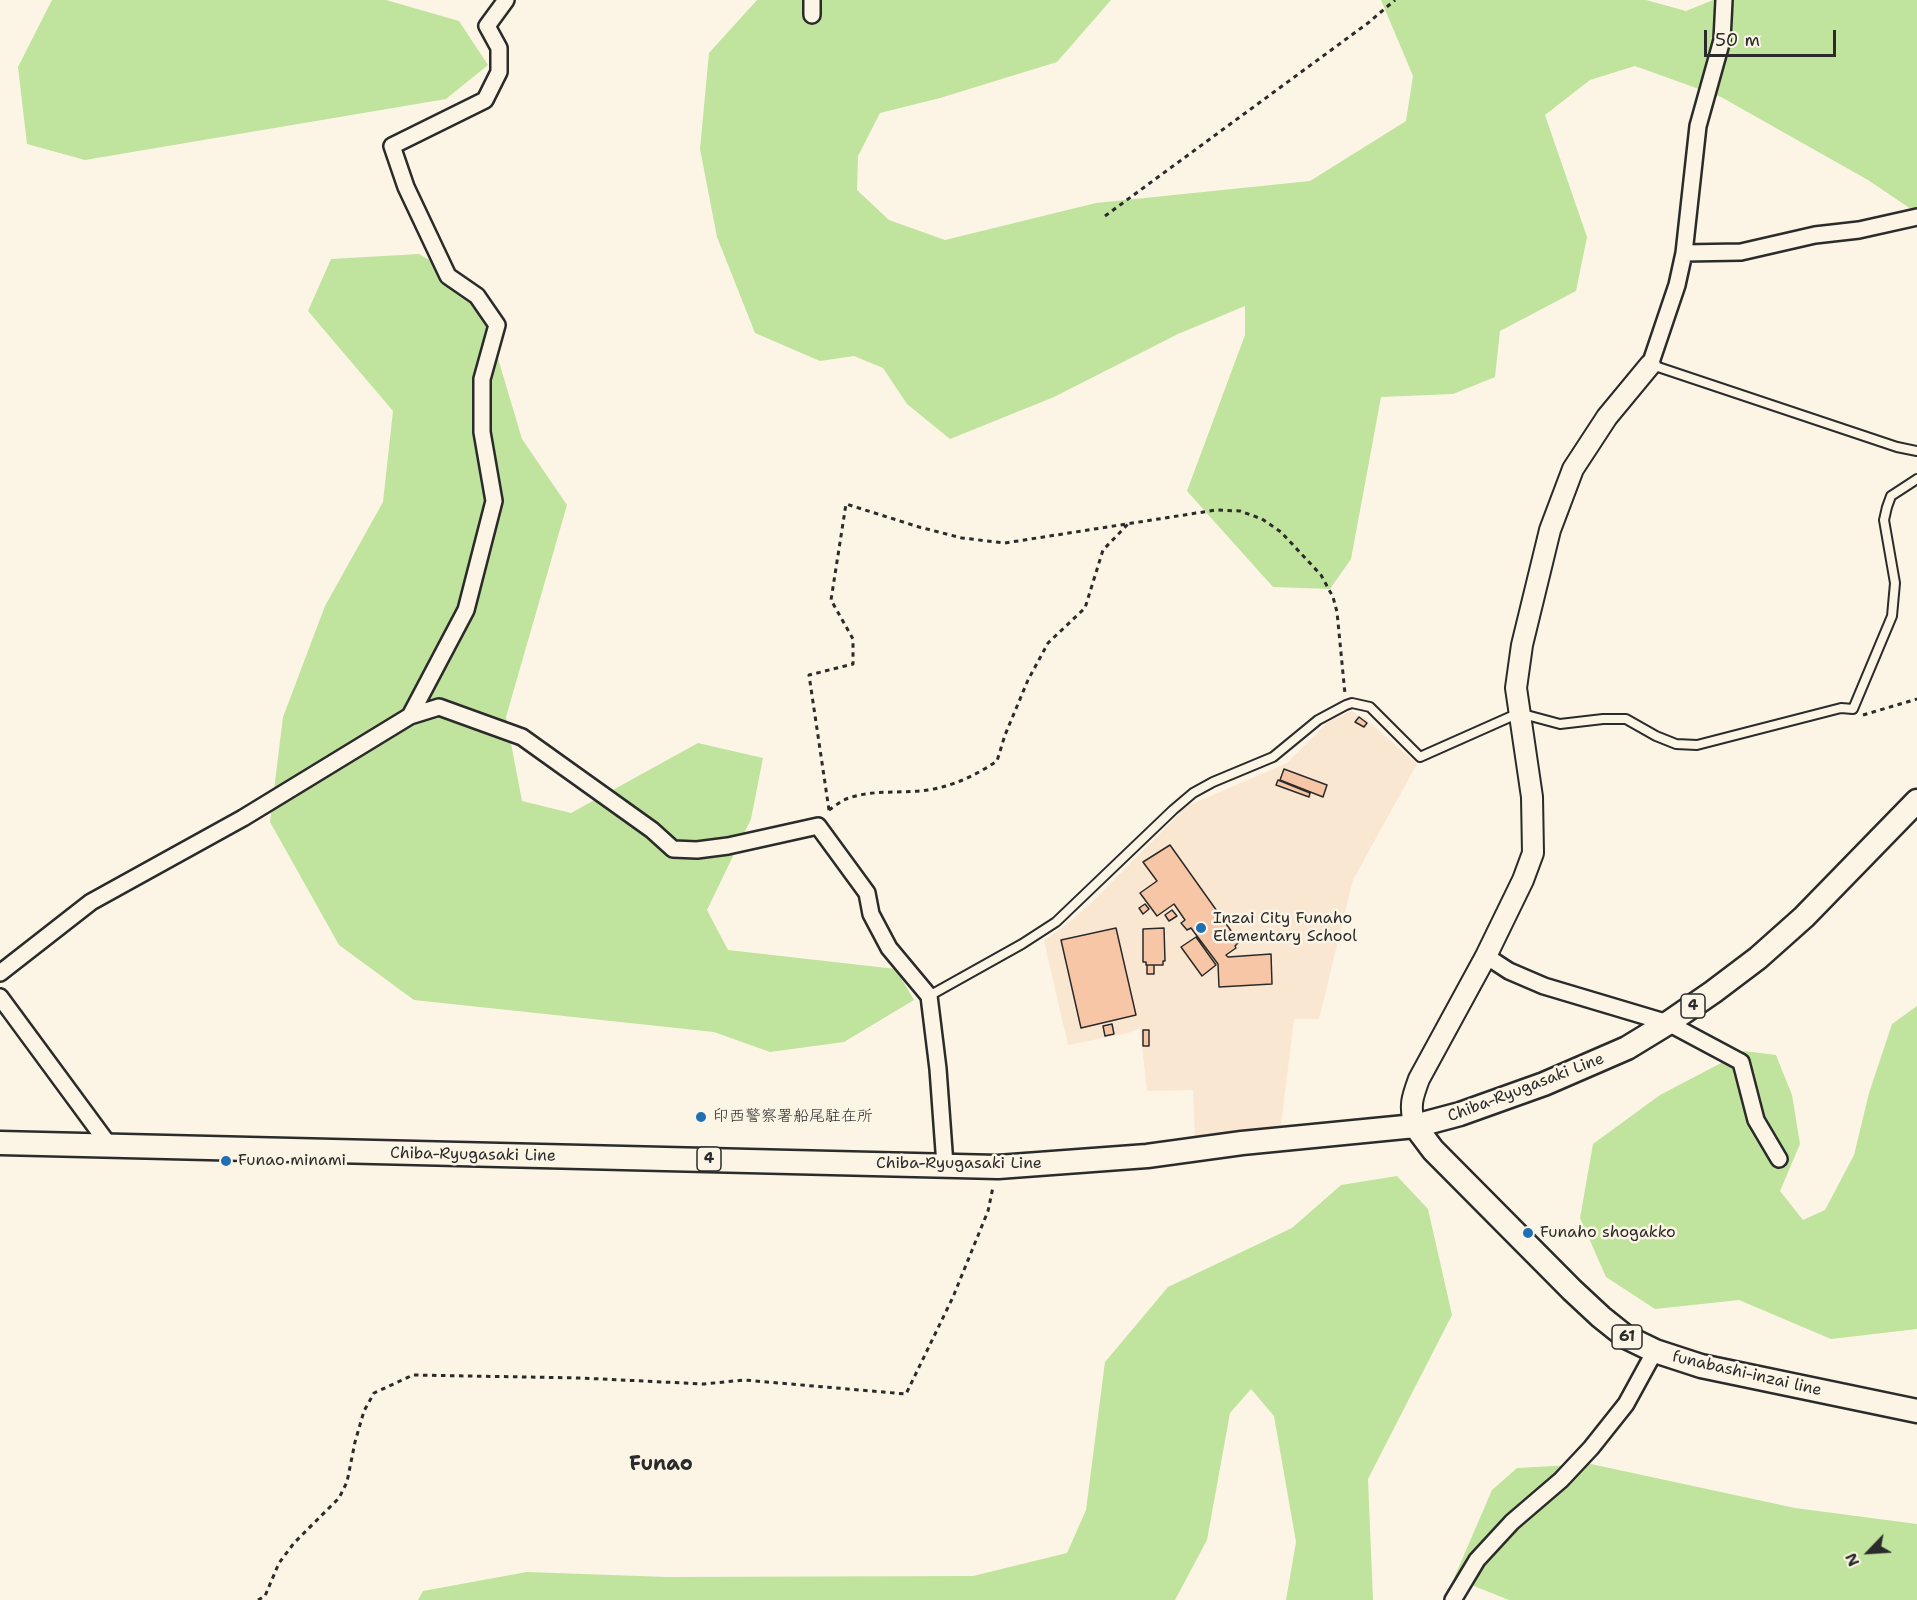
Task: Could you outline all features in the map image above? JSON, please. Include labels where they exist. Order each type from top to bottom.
[{"type":"main road","name":"Chiba-Ryugasaki Line","points":[[0,1143],[998,1167],[1147,1156],[1242,1143],[1415,1126],[1460,1114],[1544,1084],[1628,1048],[1668,1023],[1764,953],[1804,917],[1917,801]]},
{"type":"main road","name":"funabashi-inzai line","points":[[1415,1126],[1433,1150],[1593,1311],[1626,1336],[1655,1352],[1701,1366],[1917,1411]]},
{"type":"street","points":[[410,716],[466,610],[494,501],[482,432],[482,379],[496,325],[477,296],[448,276],[406,187],[392,146],[485,100],[499,72],[499,48],[487,26],[506,0]]},
{"type":"street","points":[[1415,1126],[1411,1101],[1419,1079],[1486,956],[1533,853],[1532,797],[1518,713],[1516,688],[1518,666],[1550,530],[1573,469],[1607,417],[1650,365],[1677,285],[1684,254],[1698,126],[1722,40],[1724,0]]},
{"type":"street","points":[[1684,254],[1741,252],[1815,235],[1859,230],[1917,217]]},
{"type":"street","points":[[0,973],[91,902],[274,800],[410,716],[439,707],[522,737],[652,830],[673,849],[697,850],[728,846],[818,826],[867,893],[871,914],[889,948],[929,996],[938,1069],[945,1165]]},
{"type":"street","points":[[1486,956],[1509,971],[1544,986],[1668,1023],[1741,1062],[1756,1120],[1779,1159]]},
{"type":"street","points":[[0,997],[109,1145]]},
{"type":"street","points":[[1453,1600],[1484,1552],[1512,1522],[1561,1480],[1591,1449],[1626,1404],[1655,1352]]},
{"type":"lane","points":[[1650,365],[1897,447],[1917,451]]},
{"type":"lane","points":[[929,996],[1056,922],[1150,831],[1193,793],[1213,782],[1273,758],[1318,720],[1346,705],[1370,707],[1420,757],[1518,713],[1560,724],[1626,719],[1676,744],[1697,745],[1841,708],[1853,709],[1893,616],[1895,583],[1884,520],[1887,507],[1892,496],[1917,478]]},
{"type":"path","points":[[1105,216],[1296,77],[1395,0]]},
{"type":"path","points":[[829,810],[809,675],[853,664],[853,639],[831,600],[846,504],[962,538],[1005,543],[1216,510],[1240,511],[1262,519],[1281,532],[1321,574],[1334,597],[1346,705]]},
{"type":"path","points":[[818,826],[829,810],[847,798],[871,792],[927,790],[955,784],[979,773],[997,761],[1028,680],[1048,643],[1085,608],[1103,550],[1129,524]]},
{"type":"path","points":[[1853,709],[1858,716],[1917,699]]},
{"type":"path","points":[[258,1600],[265,1596],[279,1563],[294,1544],[339,1498],[347,1482],[364,1411],[374,1392],[413,1375],[581,1378],[705,1384],[744,1380],[906,1394],[953,1297],[988,1211],[998,1167]]},
{"type":"path","points":[[265,1596],[268,1600]]},
{"type":"shaded area","name":"Inzai City Funaho Elementary School","points":[[1351,711],[1367,720],[1417,764],[1353,880],[1319,1019],[1294,1019],[1281,1126],[1195,1137],[1193,1090],[1147,1091],[1140,1028],[1128,1033],[1068,1045],[1044,941],[1093,901],[1187,806],[1287,763],[1328,722]]},
{"type":"green space","points":[[52,0],[386,0],[459,21],[488,65],[446,99],[85,160],[27,144],[18,67]]},
{"type":"green space","points":[[757,0],[1111,0],[1057,62],[940,98],[880,113],[858,156],[857,190],[889,220],[945,240],[1096,203],[1310,181],[1406,121],[1413,76],[1381,0],[1646,0],[1686,11],[1713,0],[1917,0],[1917,213],[1868,180],[1721,97],[1635,66],[1590,80],[1545,115],[1587,237],[1576,291],[1500,331],[1495,377],[1453,394],[1381,397],[1351,559],[1330,589],[1273,587],[1187,491],[1245,335],[1245,306],[1178,334],[1054,397],[950,439],[907,404],[883,368],[854,356],[820,361],[755,333],[717,237],[700,149],[709,53]]},
{"type":"green space","points":[[419,254],[477,288],[522,439],[567,505],[506,717],[522,801],[571,813],[698,743],[763,758],[751,819],[707,910],[728,950],[896,969],[914,1000],[844,1042],[770,1052],[714,1032],[414,1000],[339,945],[270,822],[283,717],[325,606],[383,502],[393,411],[308,311],[331,259]]},
{"type":"green space","points":[[1917,1006],[1917,1329],[1831,1339],[1739,1300],[1655,1309],[1606,1277],[1580,1218],[1593,1144],[1660,1095],[1744,1051],[1776,1055],[1792,1095],[1800,1144],[1780,1191],[1803,1220],[1825,1210],[1854,1155],[1869,1093],[1892,1024]]},
{"type":"green space","points":[[1397,1176],[1428,1209],[1452,1315],[1368,1479],[1373,1600],[1286,1600],[1296,1542],[1274,1416],[1251,1389],[1230,1413],[1207,1540],[1175,1600],[418,1600],[423,1591],[527,1572],[667,1577],[973,1576],[1067,1553],[1086,1510],[1105,1362],[1168,1287],[1292,1228],[1341,1185]]},
{"type":"green space","points":[[1591,1464],[1795,1508],[1917,1524],[1917,1600],[1509,1600],[1454,1578],[1492,1490],[1517,1468]]},
{"type":"building","points":[[1359,717],[1367,723],[1364,727],[1355,722]]},
{"type":"building","points":[[1284,769],[1327,785],[1323,797],[1280,780]]},
{"type":"building","points":[[1278,780],[1310,793],[1309,797],[1276,785]]},
{"type":"building","points":[[1170,845],[1239,942],[1236,948],[1226,955],[1228,957],[1271,954],[1272,984],[1219,987],[1218,964],[1191,928],[1187,930],[1181,923],[1185,920],[1174,904],[1157,916],[1140,893],[1157,881],[1143,862]]},
{"type":"building","points":[[1145,904],[1149,909],[1143,914],[1139,908]]},
{"type":"building","points":[[1172,910],[1177,916],[1169,921],[1165,915]]},
{"type":"building","points":[[1116,928],[1136,1015],[1081,1028],[1061,940]]},
{"type":"building","points":[[1164,928],[1165,961],[1163,965],[1146,965],[1146,962],[1143,962],[1143,929]]},
{"type":"building","points":[[1196,937],[1216,965],[1202,976],[1181,947]]},
{"type":"building","points":[[1147,965],[1154,965],[1154,974],[1147,974]]},
{"type":"building","points":[[1112,1024],[1114,1034],[1105,1036],[1103,1026]]},
{"type":"building","points":[[1143,1030],[1149,1030],[1149,1046],[1143,1046]]},
{"type":"place","name":"Inzai City Funaho Elementary School","points":[[1201,928]]},
{"type":"place","name":"印西警察署船尾駐在所","points":[[701,1117]]},
{"type":"place","name":"Funao minami","points":[[226,1161]]},
{"type":"place","name":"Funaho shogakko","points":[[1528,1233]]},
{"type":"district","name":"Funao","points":[[661,1465]]}]
